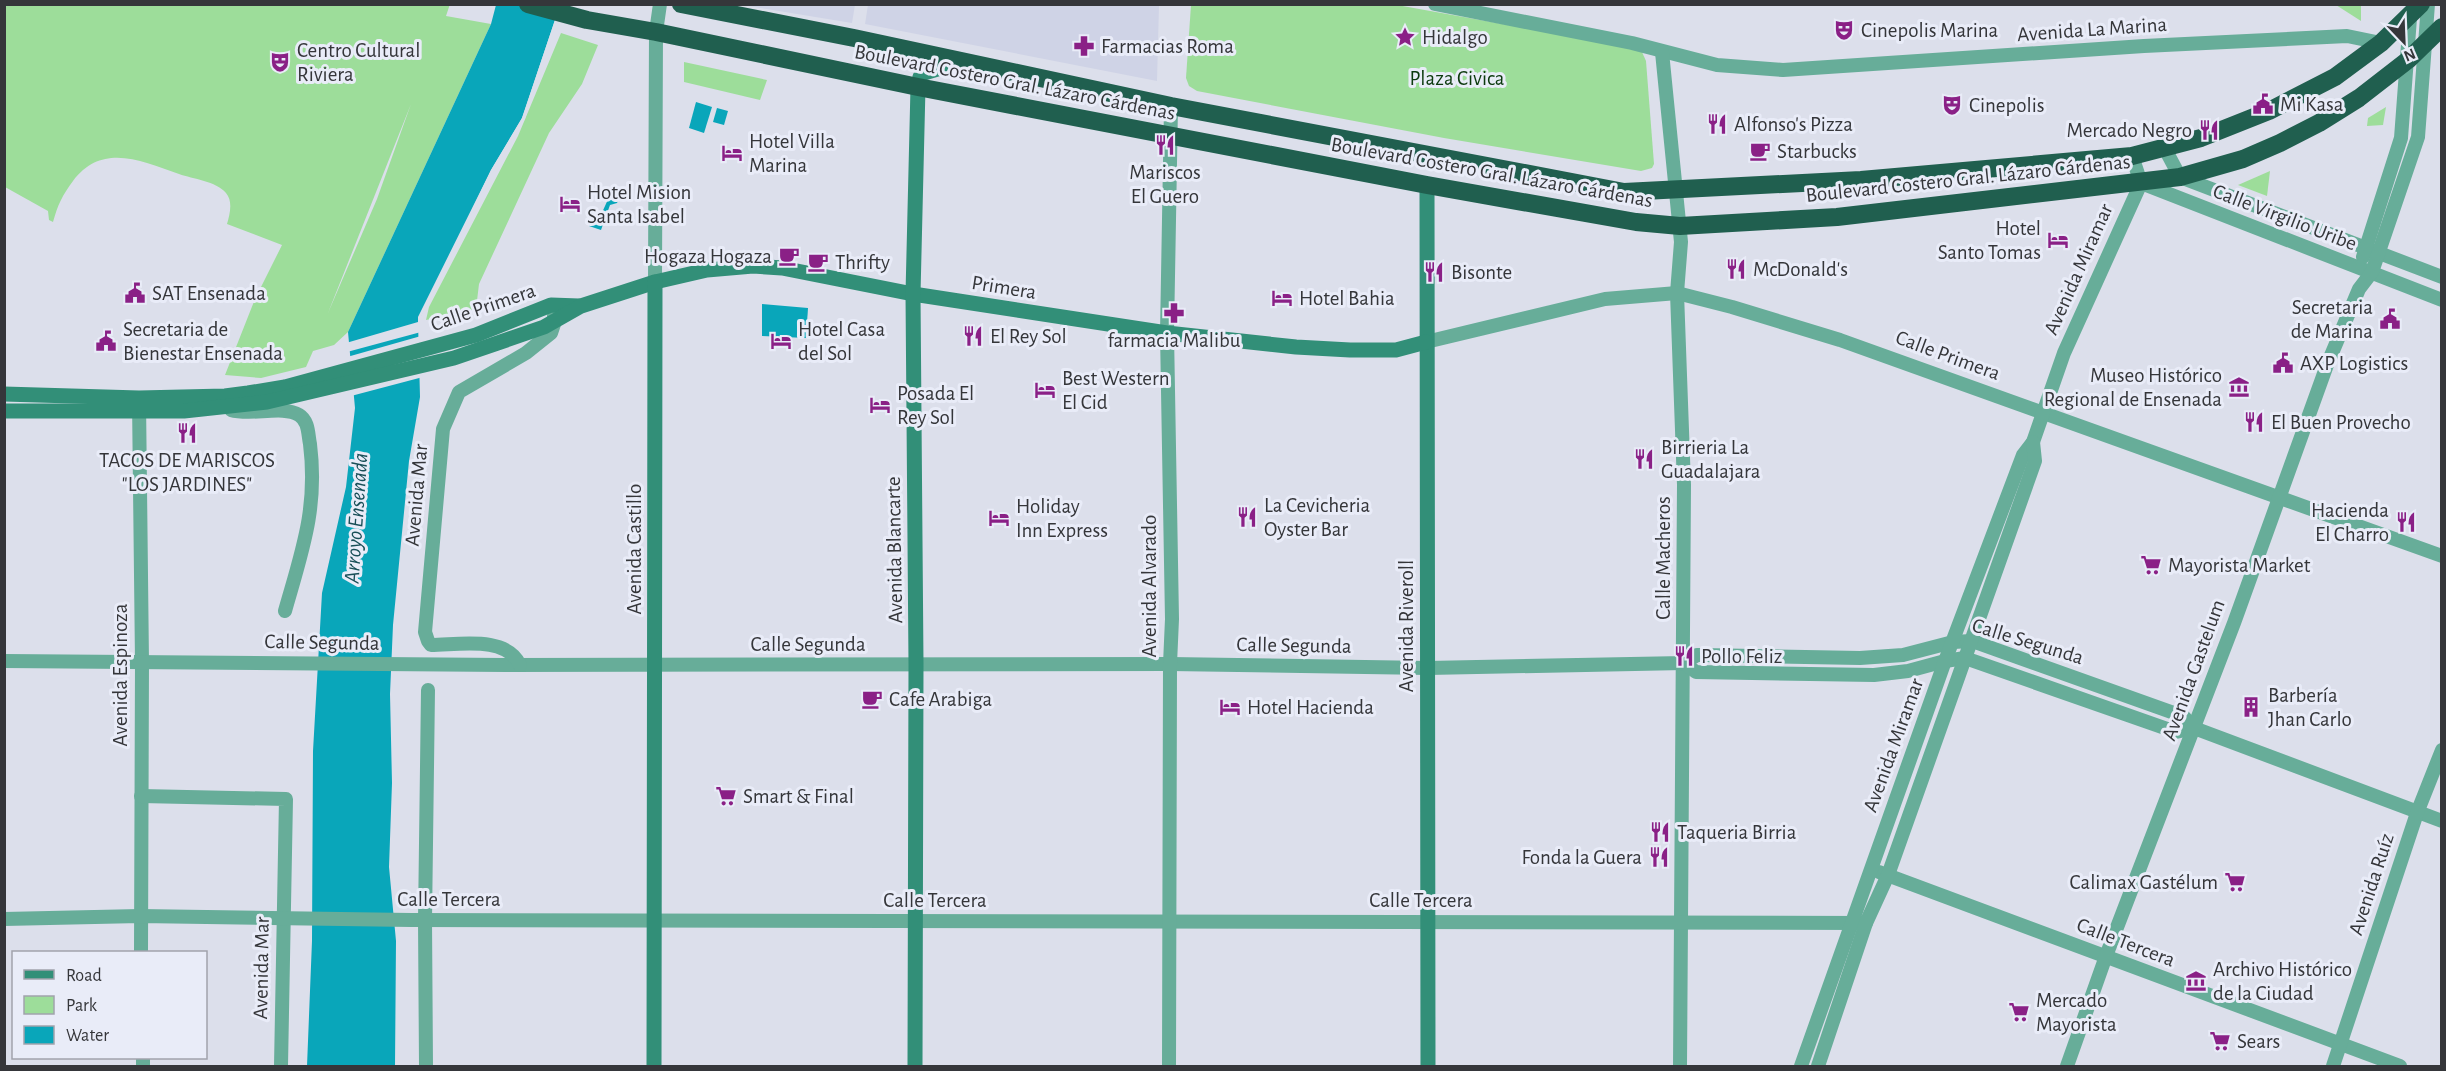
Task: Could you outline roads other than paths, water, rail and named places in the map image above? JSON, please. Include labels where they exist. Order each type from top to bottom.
[{"type":"highway","name":"Boulevard Costero Gral. Lázaro Cárdenas","points":[[528,4],[587,20],[656,32],[918,87],[1427,185],[1636,222],[1680,226],[1837,217],[2181,177],[2243,159],[2319,123],[2359,98],[2408,60],[2442,27]]},
{"type":"highway","name":"Boulevard Costero Gral. Lázaro Cárdenas","points":[[681,4],[1170,106],[1624,192],[1861,180],[2132,156],[2201,138],[2269,111],[2335,77],[2381,43],[2415,11]]},
{"type":"main road","points":[[918,87],[920,77],[924,73],[961,62]]},
{"type":"main road","name":"Avenida Blancarte","points":[[915,1066],[916,664],[912,294],[918,87]]},
{"type":"main road","name":"Avenida Riveroll","points":[[1427,185],[1426,921],[1428,1066]]},
{"type":"main road","name":"Primera","points":[[581,306],[655,282],[707,270],[753,266],[782,268],[912,294],[1167,333],[1296,347],[1350,350],[1396,350],[1426,342]]},
{"type":"main road","name":"Avenida Castillo","points":[[654,1066],[655,282]]},
{"type":"main road","name":"Calle Primera","points":[[451,350],[476,335],[551,305],[581,306]]},
{"type":"main road","name":"Calle Primera","points":[[226,401],[285,387],[310,386],[544,327],[581,306]]},
{"type":"main road","name":"Calle Primera","points":[[139,405],[226,401],[267,402],[294,396],[310,386]]},
{"type":"main road","points":[[4,394],[139,405]]},
{"type":"main road","points":[[4,411],[139,405]]},
{"type":"street","name":"Avenida Castillo","points":[[655,282],[656,32],[660,4]]},
{"type":"street","name":"Avenida La Marina","points":[[1435,4],[1632,43],[1717,65],[1782,70],[2144,46],[2347,36],[2381,43]]},
{"type":"street","points":[[2372,252],[2418,137],[2428,4]]},
{"type":"street","points":[[2372,252],[2401,138],[2415,11]]},
{"type":"street","name":"Calle Macheros","points":[[1662,52],[1681,242],[1677,293],[1684,485],[1680,1066]]},
{"type":"street","name":"Avenida Alvarado","points":[[1169,1066],[1172,619],[1167,333],[1170,106]]},
{"type":"street","points":[[2401,138],[2418,137]]},
{"type":"street","points":[[2164,147],[2181,177]]},
{"type":"street","points":[[2132,156],[2140,183]]},
{"type":"street","name":"Calle Virgilio Uribe","points":[[2181,177],[2442,277]]},
{"type":"street","name":"Calle Virgilio Uribe","points":[[2140,183],[2442,300]]},
{"type":"street","name":"Avenida Miramar","points":[[1801,1066],[1945,661],[2023,455],[2033,442],[2077,323],[2140,183]]},
{"type":"street","name":"Avenida Gastelum","points":[[2067,1066],[2106,956],[2372,252]]},
{"type":"street","name":"Calle Primera","points":[[1426,342],[1605,299],[1677,293],[1840,340],[2442,556]]},
{"type":"street","points":[[551,305],[555,321]]},
{"type":"street","name":"Avenida Mar","points":[[520,665],[516,656],[492,644],[431,645],[425,632],[443,429],[459,392],[526,353],[551,333],[555,321]]},
{"type":"street","points":[[226,401],[235,412],[291,412],[304,419],[307,427],[314,475],[309,524],[285,611]]},
{"type":"street","name":"Avenida Espinoza","points":[[139,405],[142,662],[141,951]]},
{"type":"street","name":"Avenida Miramar","points":[[1818,1066],[1866,923],[1888,875],[2035,461],[2033,442]]},
{"type":"street","name":"Calle Segunda","points":[[4,661],[505,665],[1170,664],[1428,668],[1684,663],[1697,655],[1860,658],[1903,655],[1953,642],[1972,641],[2178,714],[2184,717],[2193,728],[2442,821]]},
{"type":"street","name":"Calle Segunda","points":[[1684,663],[1696,672],[1874,675],[1908,671],[1965,658],[2176,732],[2193,728]]},
{"type":"street","points":[[426,1066],[418,920],[428,690]]},
{"type":"street","name":"Avenida Ruíz","points":[[2333,1066],[2417,813],[2442,750]]},
{"type":"street","name":"Avenida Mar","points":[[141,796],[286,799],[287,919],[281,1066]]},
{"type":"street","name":"Calle Tercera","points":[[1871,869],[2400,1066]]},
{"type":"street","name":"Calle Tercera","points":[[4,919],[141,916],[418,920],[1866,923]]},
{"type":"water","name":"Arroyo Ensenada","points":[[496,5],[560,5],[522,118],[491,170],[418,322],[420,397],[409,461],[393,625],[390,694],[392,783],[389,867],[396,941],[395,1066],[307,1066],[312,941],[313,751],[322,593],[346,487],[355,408],[348,332],[491,24]]},
{"type":"water","points":[[696,102],[712,107],[704,133],[689,128]]},
{"type":"water","points":[[717,108],[728,111],[724,125],[713,122]]},
{"type":"water","points":[[615,194],[619,199],[617,203],[610,205],[601,230],[589,226],[594,215],[600,217],[610,195]]},
{"type":"water","points":[[762,304],[808,308],[806,338],[762,336]]},
{"type":"place","name":"Cinepolis Marina","points":[[1844,30]]},
{"type":"place","name":"Hidalgo","points":[[1405,37]]},
{"type":"place","name":"Farmacias Roma","points":[[1084,46]]},
{"type":"place","name":"Centro Cultural Riviera","points":[[280,62]]},
{"type":"place","name":"Mi Kasa","points":[[2263,104]]},
{"type":"place","name":"Cinepolis","points":[[1952,105]]},
{"type":"place","name":"Alfonso's Pizza","points":[[1717,124]]},
{"type":"place","name":"Mercado Negro","points":[[2209,130]]},
{"type":"place","name":"Mariscos El Guero","points":[[1165,145]]},
{"type":"place","name":"Starbucks","points":[[1760,151]]},
{"type":"place","name":"Hotel Villa Marina","points":[[732,153]]},
{"type":"place","name":"Hotel Mision Santa Isabel","points":[[570,204]]},
{"type":"place","name":"Hotel Santo Tomas","points":[[2058,240]]},
{"type":"place","name":"Hogaza Hogaza","points":[[789,256]]},
{"type":"place","name":"Thrifty","points":[[818,262]]},
{"type":"place","name":"McDonald's","points":[[1736,269]]},
{"type":"place","name":"Bisonte","points":[[1434,272]]},
{"type":"place","name":"SAT Ensenada","points":[[135,293]]},
{"type":"place","name":"Hotel Bahia","points":[[1282,298]]},
{"type":"place","name":"farmacia Malibu","points":[[1174,313]]},
{"type":"place","name":"Secretaria de Marina","points":[[2390,319]]},
{"type":"place","name":"El Rey Sol","points":[[973,336]]},
{"type":"place","name":"Secretaria de Bienestar Ensenada","points":[[106,341]]},
{"type":"place","name":"Hotel Casa del Sol","points":[[781,341]]},
{"type":"place","name":"AXP Logistics","points":[[2283,363]]},
{"type":"place","name":"Museo Histórico Regional de Ensenada","points":[[2239,387]]},
{"type":"place","name":"Best Western El Cid","points":[[1045,390]]},
{"type":"place","name":"Posada El Rey Sol","points":[[880,405]]},
{"type":"place","name":"El Buen Provecho","points":[[2254,422]]},
{"type":"place","name":"TACOS DE MARISCOS \"LOS JARDINES\"","points":[[187,433]]},
{"type":"place","name":"Birrieria La Guadalajara","points":[[1644,459]]},
{"type":"place","name":"La Cevicheria Oyster Bar","points":[[1247,517]]},
{"type":"place","name":"Holiday Inn Express","points":[[999,518]]},
{"type":"place","name":"Hacienda El Charro","points":[[2406,522]]},
{"type":"place","name":"Mayorista Market","points":[[2151,565]]},
{"type":"place","name":"Pollo Feliz","points":[[1684,656]]},
{"type":"place","name":"Cafe Arabiga","points":[[872,699]]},
{"type":"place","name":"Hotel Hacienda","points":[[1230,707]]},
{"type":"place","name":"Barbería Jhan Carlo","points":[[2251,707]]},
{"type":"place","name":"Smart & Final","points":[[726,796]]},
{"type":"place","name":"Taqueria Birria","points":[[1660,832]]},
{"type":"place","name":"Fonda la Guera","points":[[1659,857]]},
{"type":"place","name":"Calimax Gastélum","points":[[2235,882]]},
{"type":"place","name":"Archivo Histórico de la Ciudad","points":[[2196,981]]},
{"type":"place","name":"Mercado Mayorista","points":[[2019,1012]]},
{"type":"place","name":"Sears","points":[[2220,1041]]},
{"type":"park label","name":"Plaza Civica","points":[[1457,78]]}]
